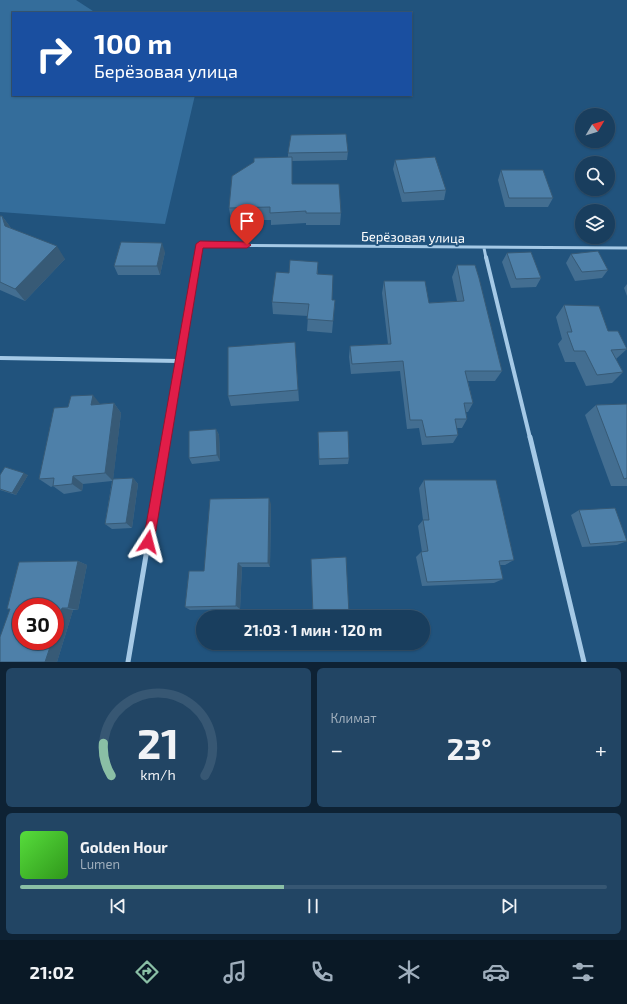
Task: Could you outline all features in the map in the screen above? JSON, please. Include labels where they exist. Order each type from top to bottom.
[{"type":"street","name":"Берёзовая улица","points":[[178,361],[200,244],[484,248],[627,248]]},
{"type":"street","points":[[484,248],[584,662]]},
{"type":"street","points":[[0,358],[178,361],[128,662]]},
{"type":"shaded area","points":[[0,0],[76,0],[94,12],[12,12],[12,96],[195,96],[165,224],[0,212]]},
{"type":"building","points":[[346,134],[348,152],[288,153],[291,135]]},
{"type":"building","points":[[292,157],[292,184],[339,184],[341,213],[306,213],[306,211],[270,213],[270,207],[229,208],[232,176],[254,162],[254,158]]},
{"type":"building","points":[[435,157],[446,190],[404,193],[395,160]]},
{"type":"building","points":[[501,170],[543,170],[553,198],[509,198]]},
{"type":"building","points":[[0,216],[2,216],[5,226],[57,246],[15,289],[0,282]]},
{"type":"building","points":[[121,242],[162,243],[157,266],[114,266]]},
{"type":"building","points":[[598,251],[608,270],[582,272],[571,254]]},
{"type":"building","points":[[531,252],[541,278],[516,279],[507,253]]},
{"type":"building","points":[[290,260],[318,262],[317,274],[333,275],[332,300],[335,300],[333,321],[307,319],[309,304],[272,302],[276,272],[289,273]]},
{"type":"building","points":[[457,265],[475,265],[502,371],[465,371],[473,403],[464,403],[467,419],[455,419],[458,435],[426,437],[422,420],[410,420],[403,361],[352,364],[350,346],[391,344],[384,281],[425,281],[429,303],[464,301]]},
{"type":"building","points":[[564,305],[599,306],[608,331],[618,331],[627,349],[611,350],[623,372],[597,375],[585,351],[574,351],[567,332],[572,332]]},
{"type":"building","points":[[295,342],[298,390],[228,396],[228,347]]},
{"type":"building","points":[[93,395],[91,405],[114,403],[105,473],[73,476],[72,484],[53,486],[54,478],[39,479],[54,408],[68,407],[71,396]]},
{"type":"building","points":[[627,404],[627,478],[624,479],[596,405]]},
{"type":"building","points":[[216,429],[217,455],[189,458],[189,431]]},
{"type":"building","points":[[348,431],[349,458],[319,459],[318,432]]},
{"type":"building","points":[[5,467],[24,473],[12,493],[0,489],[0,475]]},
{"type":"building","points":[[133,478],[126,523],[105,524],[113,479]]},
{"type":"building","points":[[424,480],[496,480],[514,560],[499,561],[503,579],[427,582],[421,552],[428,551],[423,520],[429,520]]},
{"type":"building","points":[[269,498],[268,563],[238,563],[236,606],[185,607],[189,571],[204,571],[210,499]]},
{"type":"building","points":[[615,508],[627,541],[590,544],[579,510]]},
{"type":"building","points":[[346,557],[349,610],[313,610],[311,559]]},
{"type":"building","points":[[78,561],[68,608],[64,608],[64,598],[12,598],[12,650],[49,650],[45,662],[0,662],[0,637],[10,609],[7,609],[19,562]]},
{"type":"route","points":[[148,542],[178,361],[200,244],[247,245]]}]
